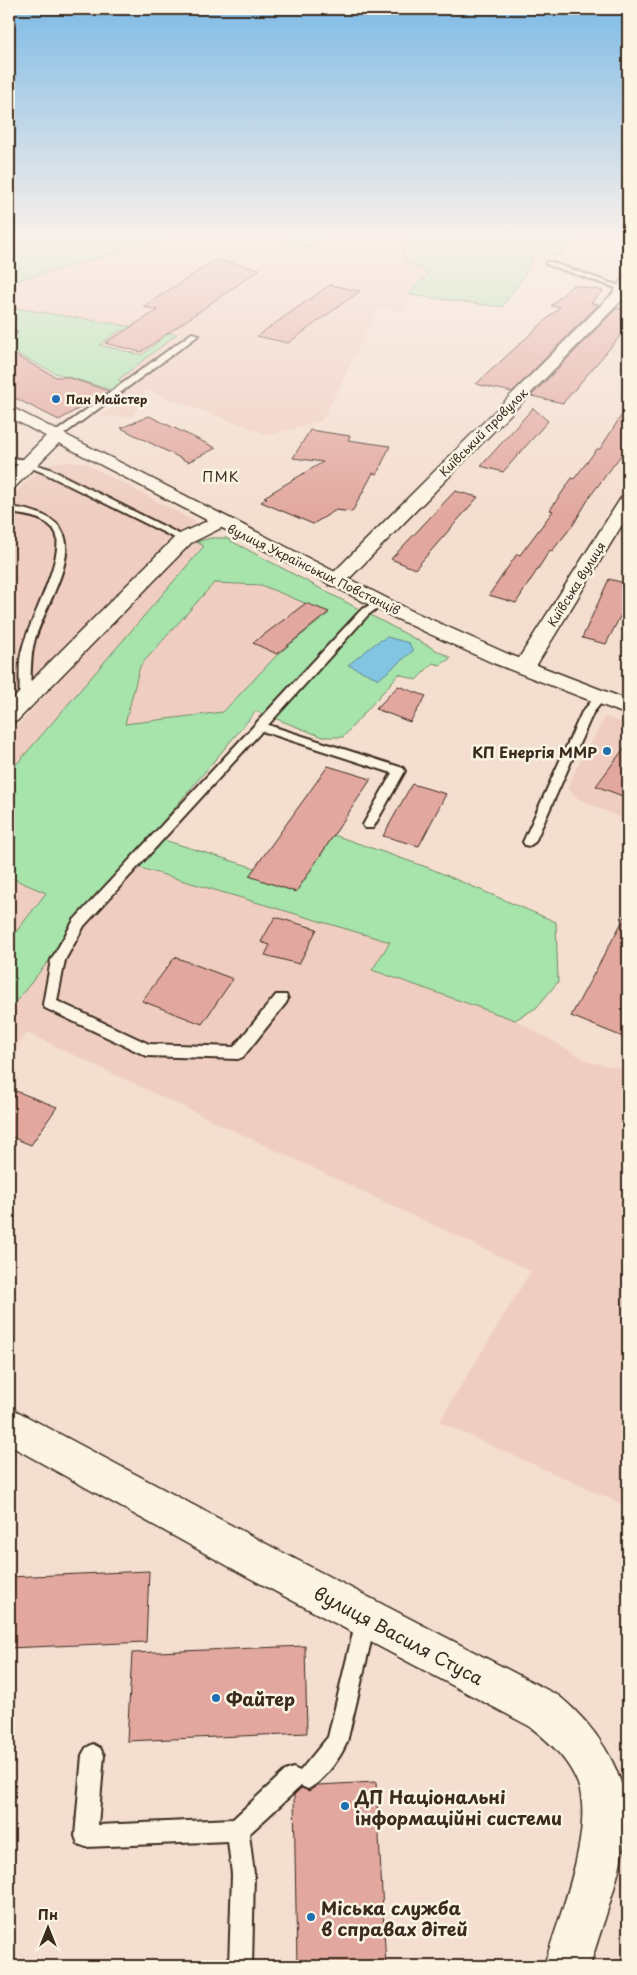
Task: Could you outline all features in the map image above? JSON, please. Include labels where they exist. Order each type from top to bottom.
[{"type":"street","name":"Київський провулок","points":[[336,581],[587,329]]},
{"type":"street","name":"вулиця Українських Повстанців","points":[[9,411],[218,522],[462,642],[628,708]]},
{"type":"street","points":[[9,483],[20,462],[56,435]]},
{"type":"street","name":"Київська вулиця","points":[[525,666],[628,501]]},
{"type":"street","points":[[9,716],[184,539],[218,522]]},
{"type":"street","name":"вулиця Василя Стуса","points":[[9,1425],[544,1711],[567,1731],[591,1765],[603,1799],[604,1819],[598,1856],[567,1966]]},
{"type":"lane","points":[[9,331],[12,332],[9,338]]},
{"type":"lane","points":[[56,435],[195,334]]},
{"type":"lane","points":[[20,462],[47,471],[184,539]]},
{"type":"lane","points":[[9,510],[45,517],[61,533],[63,542],[55,578],[26,650],[24,699]]},
{"type":"lane","points":[[281,999],[238,1054],[147,1050],[50,1004],[58,960],[79,923],[364,613],[379,602]]},
{"type":"lane","points":[[529,842],[588,712],[601,697]]},
{"type":"lane","points":[[260,726],[399,772],[369,825]]},
{"type":"lane","points":[[93,1755],[86,1836],[237,1830],[301,1779],[337,1742],[367,1618]]},
{"type":"lane","points":[[237,1830],[243,1874],[240,1966]]},
{"type":"shaded area","points":[[147,329],[368,329],[322,421],[269,435],[146,390],[133,417],[100,417],[125,399],[116,395],[130,385],[117,380],[177,334]]},
{"type":"shaded area","points":[[121,330],[159,340],[142,355],[99,345]]},
{"type":"shaded area","points":[[54,462],[83,462],[198,523],[179,532],[158,552],[9,709],[9,499],[30,478]]},
{"type":"shaded area","points":[[196,542],[205,546],[9,773],[9,735],[181,547]]},
{"type":"shaded area","points":[[214,583],[261,585],[329,612],[278,654],[223,712],[125,724],[140,666]]},
{"type":"shaded area","name":"КП Енергія ММР","points":[[605,717],[628,724],[628,821],[579,799],[568,788],[574,773]]},
{"type":"shaded area","points":[[127,864],[391,942],[373,970],[515,1020],[590,1062],[628,1070],[628,1507],[439,1422],[531,1271],[27,1033],[9,1056],[9,1010]]},
{"type":"shaded area","points":[[9,877],[46,893],[9,941]]},
{"type":"green space","points":[[9,329],[147,329],[177,334],[118,380],[124,383],[112,390],[55,373],[9,350]],"holes":[[[121,330],[159,341],[142,355],[99,345]]]},
{"type":"green space","points":[[211,538],[226,538],[451,658],[440,665],[433,663],[416,680],[399,674],[343,737],[323,737],[256,711],[151,836],[255,868],[250,876],[296,892],[334,835],[429,868],[556,922],[558,982],[536,1008],[515,1020],[372,970],[390,942],[127,864],[9,1010],[9,941],[46,893],[9,877],[9,773],[204,546],[196,542]],"holes":[[[214,583],[261,585],[329,613],[278,654],[223,712],[125,724],[140,666]]]},
{"type":"water","points":[[387,637],[409,643],[413,651],[379,679],[348,665],[376,643]]},
{"type":"building","points":[[127,329],[174,329],[141,352],[105,343]]},
{"type":"building","points":[[267,329],[307,329],[288,343],[257,336]]},
{"type":"building","points":[[536,329],[574,329],[512,392],[476,384]]},
{"type":"building","points":[[596,329],[626,329],[563,403],[531,396]]},
{"type":"building","name":"Пан Майстер","points":[[9,352],[56,377],[67,377],[109,391],[59,420],[9,395]]},
{"type":"building","points":[[628,405],[628,446],[591,495],[573,525],[552,551],[550,550],[516,603],[489,595],[517,554],[520,555],[553,511],[550,510],[572,478],[574,479],[597,449],[600,449]]},
{"type":"building","points":[[533,408],[548,421],[503,472],[481,466]]},
{"type":"building","points":[[149,416],[216,448],[188,462],[121,428]]},
{"type":"building","points":[[310,430],[350,436],[348,440],[390,446],[377,474],[373,473],[352,512],[336,510],[313,524],[261,502],[267,498],[264,497],[323,462],[293,458]]},
{"type":"building","points":[[455,491],[478,497],[415,569],[391,559]]},
{"type":"building","points":[[609,579],[628,584],[628,601],[606,644],[582,638]]},
{"type":"building","points":[[306,603],[329,612],[277,654],[253,643]]},
{"type":"building","points":[[398,686],[426,696],[410,722],[376,709]]},
{"type":"building","points":[[628,743],[628,798],[596,786]]},
{"type":"building","points":[[328,766],[371,779],[296,892],[249,876]]},
{"type":"building","points":[[412,784],[446,794],[419,846],[383,836]]},
{"type":"building","points":[[628,911],[628,1039],[571,1016]]},
{"type":"building","points":[[275,917],[317,929],[299,964],[265,955],[270,945],[261,942]]},
{"type":"building","points":[[175,957],[233,979],[202,1024],[142,1001]]},
{"type":"building","points":[[16,1091],[57,1107],[31,1145],[9,1136],[9,1101]]},
{"type":"building","points":[[149,1571],[146,1642],[9,1648],[9,1577]]},
{"type":"building","points":[[305,1646],[307,1733],[127,1741],[132,1653]]},
{"type":"building","points":[[376,1782],[386,1966],[297,1966],[294,1795],[301,1788],[309,1791],[318,1785]]},
{"type":"place","name":"Пан Майстер","points":[[56,399]]},
{"type":"place","name":"КП Енергія ММР","points":[[607,751]]},
{"type":"place","name":"Файтер","points":[[216,1698]]},
{"type":"place","name":"ДП Національні інформаційні системи","points":[[345,1806]]},
{"type":"place","name":"Міська служба в справах дітей","points":[[311,1917]]},
{"type":"district","name":"ПМК","points":[[221,476]]}]
